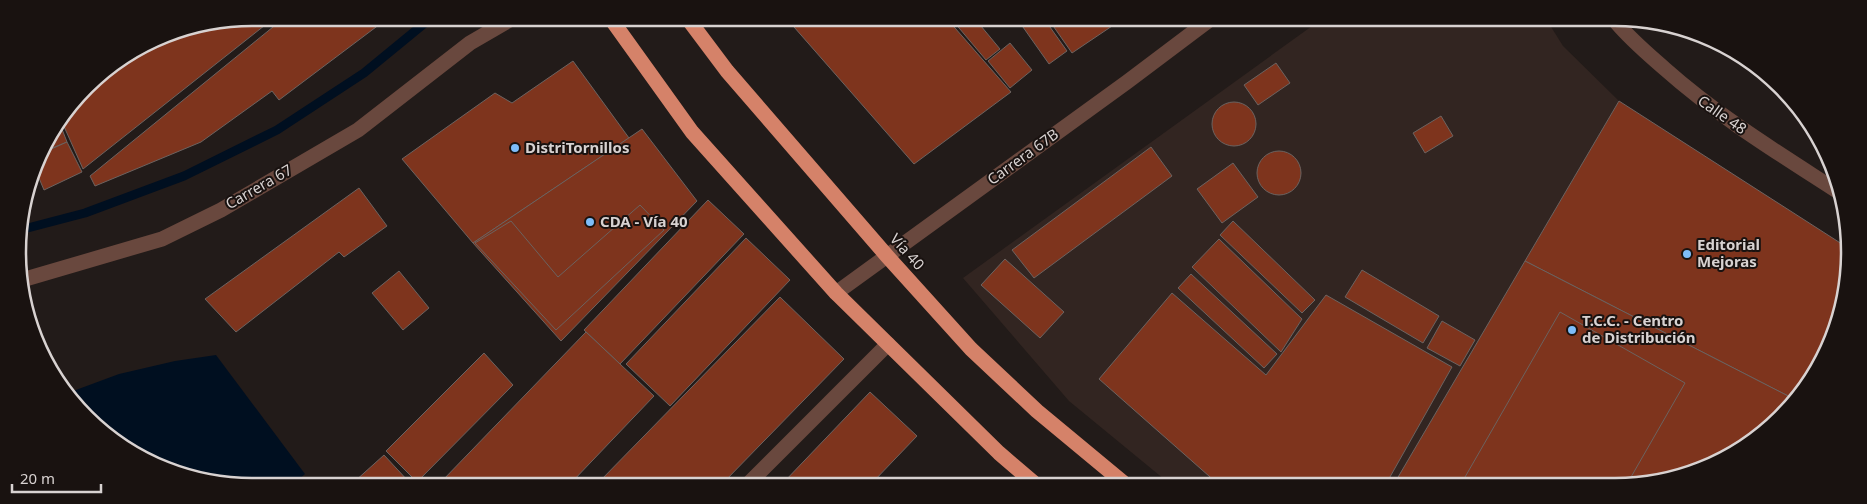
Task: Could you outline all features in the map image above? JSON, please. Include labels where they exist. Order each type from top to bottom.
[{"type":"highway","points":[[616,26],[692,132],[836,293],[999,453],[1027,478]]},
{"type":"highway","name":"Vía 40","points":[[693,26],[727,70],[887,256],[971,349],[1037,411],[1117,478]]},
{"type":"street","name":"Carrera 67","points":[[470,43],[484,26]]},
{"type":"street","name":"Carrera 67","points":[[28,278],[162,238],[221,210],[358,130],[470,43],[499,26]]},
{"type":"street","name":"Carrera 67B","points":[[836,293],[1127,82],[1200,26]]},
{"type":"street","name":"Calle 48","points":[[1619,26],[1629,38],[1696,96],[1832,188]]},
{"type":"street","points":[[754,478],[888,344]]},
{"type":"shaded area","points":[[1312,26],[1550,26],[1563,46],[1619,101],[1398,478],[1163,478],[1069,401],[963,278]]},
{"type":"water","points":[[216,355],[305,474],[300,478],[252,478],[223,476],[179,466],[139,448],[127,440],[92,412],[74,391],[119,374],[175,361]]},
{"type":"building","points":[[264,26],[83,169],[64,127],[82,103],[103,82],[139,56],[179,38],[223,28]]},
{"type":"building","points":[[274,26],[377,26],[279,100],[272,91],[201,142],[95,186],[90,176]]},
{"type":"building","points":[[793,26],[953,26],[1011,92],[914,164]]},
{"type":"building","points":[[957,26],[981,26],[1000,49],[986,60]]},
{"type":"building","points":[[1022,26],[1049,26],[1067,51],[1049,64]]},
{"type":"building","points":[[1053,26],[1112,26],[1072,53]]},
{"type":"building","points":[[1010,43],[1032,70],[1010,88],[988,61]]},
{"type":"building","name":"DistriTornillos","points":[[573,61],[629,138],[473,243],[402,159],[495,93],[512,103]]},
{"type":"building","points":[[1276,63],[1290,83],[1258,105],[1244,85]]},
{"type":"building","name":"Editorial Mejoras","points":[[1619,101],[1840,243],[1841,252],[1839,281],[1829,325],[1811,365],[1789,396],[1525,261]]},
{"type":"building","points":[[1234,102],[1246,106],[1252,112],[1256,124],[1252,136],[1246,142],[1234,146],[1222,142],[1216,136],[1212,124],[1216,112],[1222,106]]},
{"type":"building","points":[[1441,116],[1453,136],[1425,153],[1413,133]]},
{"type":"building","name":"CDA - Vía 40","points":[[642,129],[697,201],[561,341],[473,243]]},
{"type":"building","points":[[62,130],[67,142],[52,148]]},
{"type":"building","points":[[67,142],[82,172],[44,190],[39,177],[51,149]]},
{"type":"building","points":[[1151,147],[1172,176],[1034,278],[1012,250]]},
{"type":"building","points":[[1279,151],[1291,155],[1297,161],[1301,173],[1297,185],[1291,191],[1279,195],[1267,191],[1261,185],[1257,173],[1261,161],[1267,155]]},
{"type":"building","points":[[1233,163],[1258,197],[1222,223],[1197,189]]},
{"type":"building","points":[[359,188],[387,226],[344,257],[339,252],[236,332],[205,299]]},
{"type":"building","points":[[708,200],[744,234],[620,364],[584,330]]},
{"type":"building","points":[[640,205],[664,230],[556,330],[475,243],[511,221],[558,277]]},
{"type":"building","points":[[1233,221],[1315,300],[1302,313],[1220,235]]},
{"type":"building","points":[[746,238],[790,280],[670,406],[626,364]]},
{"type":"building","points":[[1219,239],[1302,319],[1281,352],[1192,267]]},
{"type":"building","points":[[1005,259],[1064,312],[1040,338],[981,285]]},
{"type":"building","name":"T.C.C. - Centro de Distribución","points":[[1525,261],[1789,396],[1764,422],[1728,448],[1688,466],[1659,473],[1615,478],[1398,478]]},
{"type":"building","points":[[1362,270],[1439,316],[1423,343],[1345,297]]},
{"type":"building","points":[[399,271],[429,308],[403,330],[372,293]]},
{"type":"building","points":[[1191,274],[1277,354],[1264,368],[1178,288]]},
{"type":"building","points":[[1172,293],[1266,375],[1326,295],[1452,367],[1389,478],[1211,478],[1099,379]]},
{"type":"building","points":[[780,297],[844,359],[728,478],[603,478]]},
{"type":"building","points":[[1560,312],[1685,383],[1631,477],[1464,478]]},
{"type":"building","points":[[1442,321],[1475,340],[1460,366],[1427,348]]},
{"type":"building","points":[[586,332],[654,396],[576,478],[445,478]]},
{"type":"building","points":[[484,353],[513,385],[421,478],[413,478],[386,451]]},
{"type":"building","points":[[870,392],[917,436],[877,478],[788,478]]},
{"type":"building","points":[[384,455],[405,478],[358,478]]},
{"type":"waterway","points":[[28,228],[85,213],[184,176],[277,130],[364,73],[421,26]]},
{"type":"place","name":"DistriTornillos","points":[[515,148]]},
{"type":"place","name":"CDA - Vía 40","points":[[590,222]]},
{"type":"place","name":"Editorial Mejoras","points":[[1687,254]]},
{"type":"place","name":"T.C.C. - Centro de Distribución","points":[[1572,330]]}]
